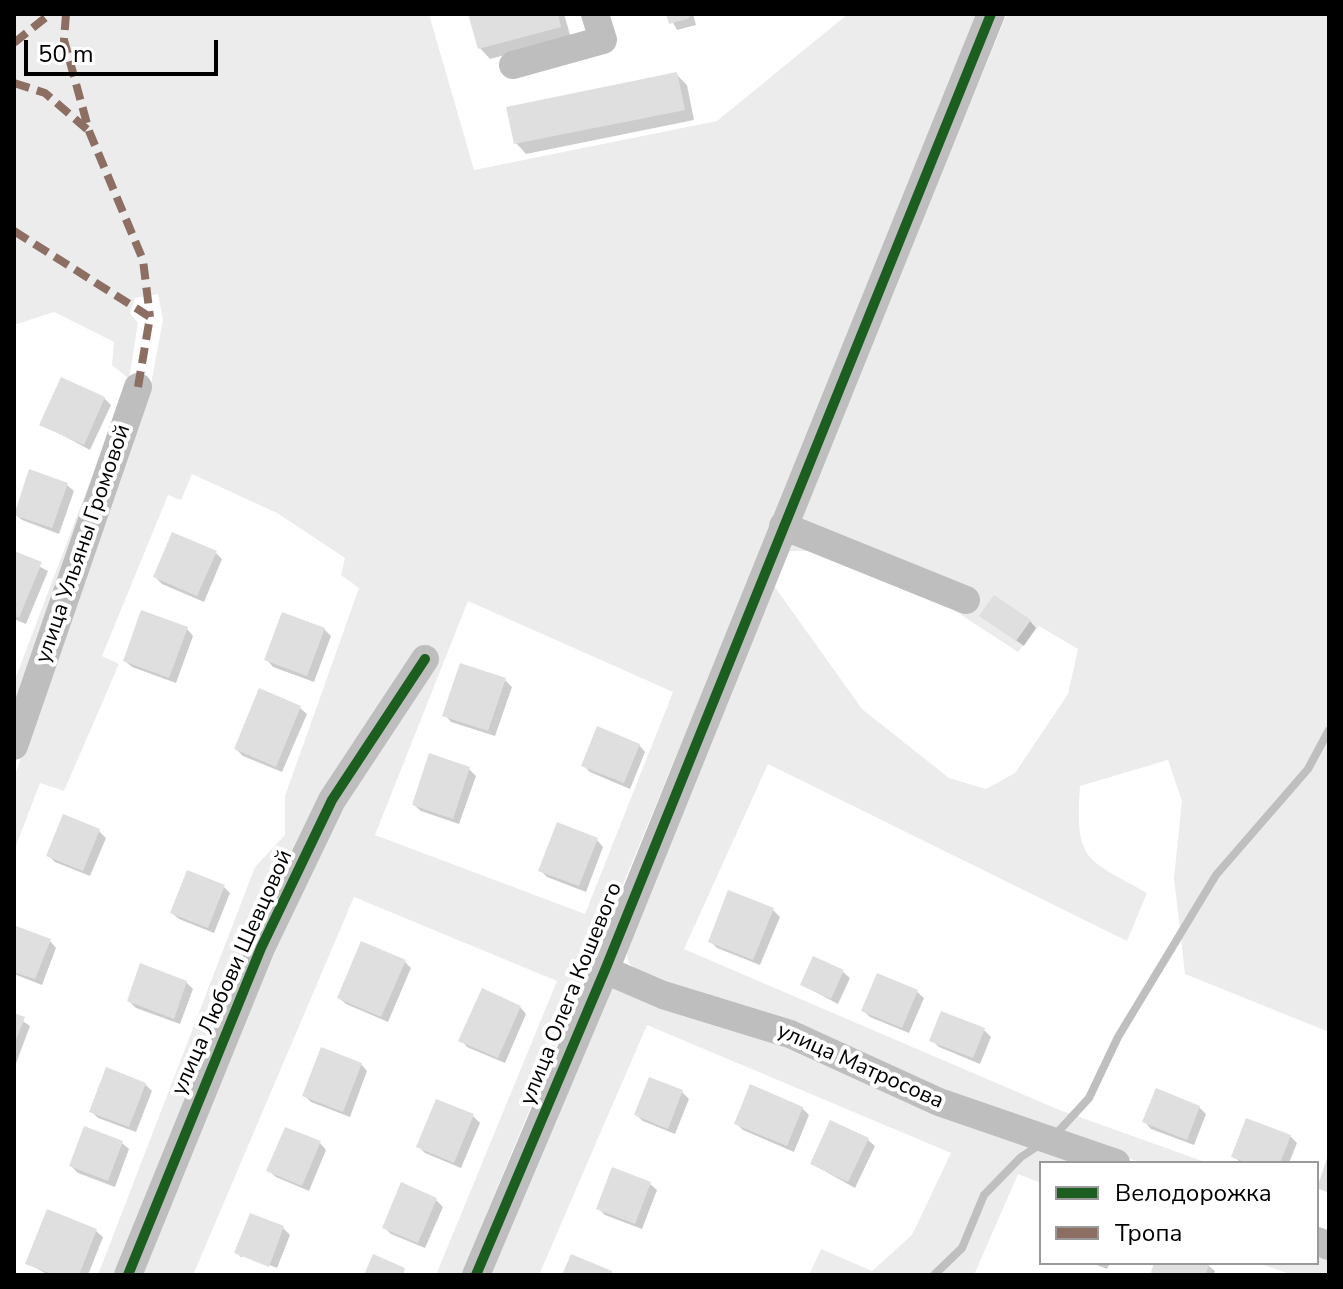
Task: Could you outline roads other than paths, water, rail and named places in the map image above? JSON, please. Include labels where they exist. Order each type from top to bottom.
[{"type":"street","points":[[513,65],[603,40],[595,14]]},
{"type":"street","name":"улица Олега Кошевого","points":[[476,1275],[605,970],[991,14]]},
{"type":"street","name":"улица Ульяны Громовой","points":[[14,746],[138,387]]},
{"type":"street","points":[[783,526],[966,600]]},
{"type":"street","name":"улица Любови Шевцовой","points":[[128,1275],[261,948],[332,800],[425,659]]},
{"type":"street","name":"улица Матросова","points":[[605,970],[663,995],[790,1034],[939,1102],[1110,1161]]},
{"type":"waterway","points":[[1056,1134],[1089,1098],[1118,1037],[1216,875],[1308,769],[1329,730]]},
{"type":"waterway","points":[[934,1275],[962,1248],[984,1195],[1021,1157],[1041,1144]]}]
